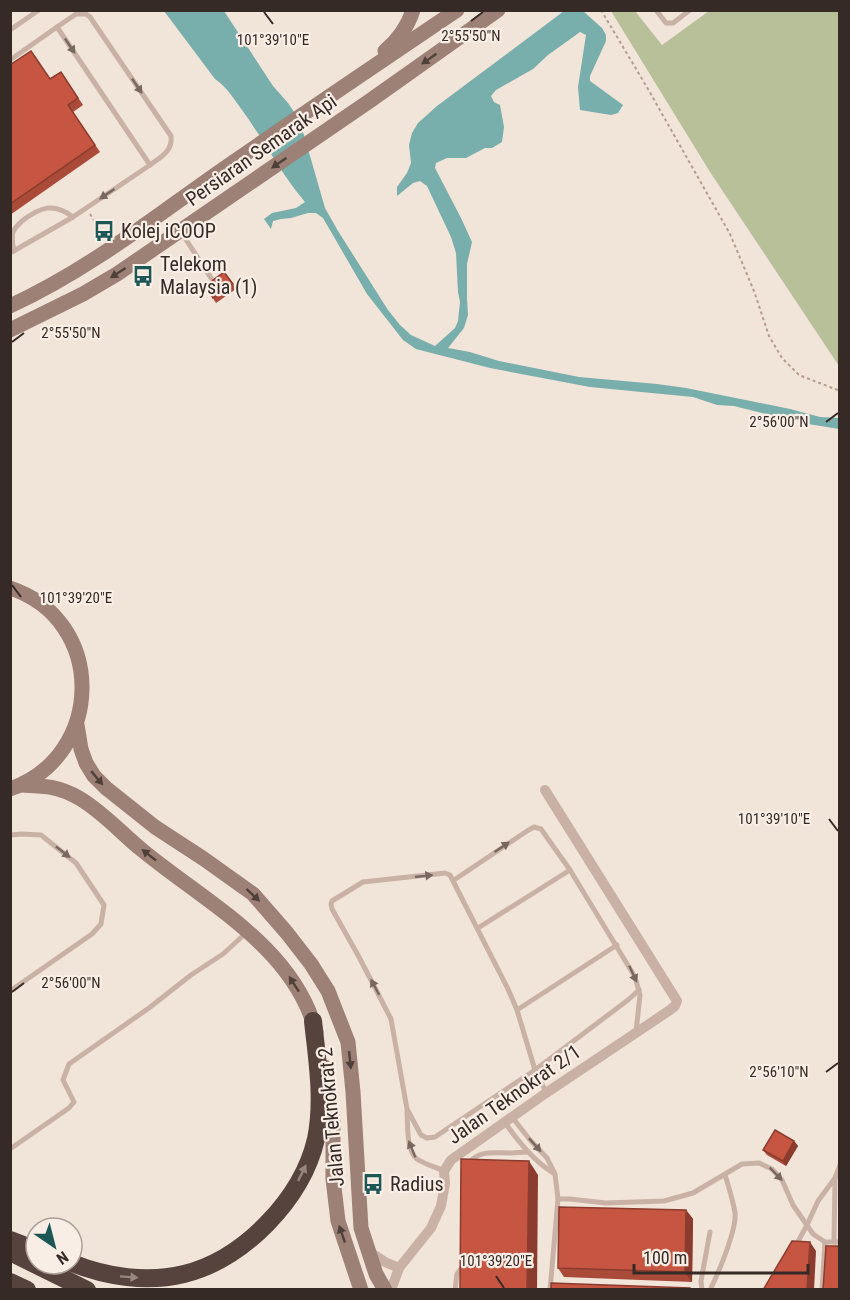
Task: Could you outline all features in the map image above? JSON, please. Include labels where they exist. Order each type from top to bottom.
[{"type":"highway","points":[[84,1268],[117,1276],[151,1278],[184,1274],[210,1265],[235,1250],[275,1216],[292,1194],[315,1141],[319,1116],[319,1087],[313,1020]]},
{"type":"highway","points":[[10,1252],[87,1290]]},
{"type":"highway","points":[[10,1282],[27,1290]]},
{"type":"main road","points":[[349,82],[390,47],[408,23],[412,10]]},
{"type":"main road","name":"Persiaran Semarak Api","points":[[10,306],[57,281],[112,247],[305,112],[457,10]]},
{"type":"main road","points":[[466,10],[477,26]]},
{"type":"main road","name":"Persiaran Semarak Api","points":[[10,330],[117,274],[496,11]]},
{"type":"main road","points":[[10,588],[38,602],[58,620],[74,644],[82,670],[83,698],[77,725],[65,748],[48,767],[16,787]]},
{"type":"main road","name":"Jalan Teknokrat 2","points":[[77,725],[81,749],[94,776],[155,827],[253,894],[311,964],[328,991],[348,1042],[361,1228],[375,1274],[385,1290]]},
{"type":"main road","name":"Jalan Teknokrat 2","points":[[16,787],[52,786],[78,798],[100,813],[142,851],[248,931],[292,980],[313,1020],[327,1073],[333,1122],[333,1179],[338,1221],[361,1290]]},
{"type":"street","name":"Jalan Teknokrat 2/1","points":[[391,1290],[399,1268],[430,1228],[441,1206],[445,1183],[444,1171],[451,1160],[670,1010],[677,1001],[545,790]]},
{"type":"street","points":[[368,1251],[399,1268]]},
{"type":"lane","points":[[10,30],[39,10]]},
{"type":"lane","points":[[656,10],[666,22],[674,23],[690,10]]},
{"type":"lane","points":[[10,60],[76,15],[86,14],[171,136],[171,145],[165,154],[150,165],[73,217],[12,252],[15,227],[38,210],[54,207],[64,210],[73,217]]},
{"type":"lane","points":[[57,27],[150,165]]},
{"type":"lane","points":[[180,231],[211,279]]},
{"type":"lane","points":[[454,880],[527,831],[534,827],[541,829],[570,870],[635,977],[640,1005],[636,1032]]},
{"type":"lane","points":[[10,835],[41,835],[76,863],[104,905],[101,924],[92,934],[10,991]]},
{"type":"lane","points":[[478,928],[570,870]]},
{"type":"lane","points":[[444,1171],[416,1158],[411,1151],[407,1109],[391,1019],[332,909],[332,902],[370,880],[445,873],[450,875],[508,989],[517,1010],[535,1070],[546,1093]]},
{"type":"lane","points":[[10,1149],[69,1108],[74,1102],[63,1080],[69,1064],[223,954],[248,931]]},
{"type":"lane","points":[[517,1010],[617,945]]},
{"type":"lane","points":[[407,1109],[421,1135],[431,1138],[535,1070],[639,990]]},
{"type":"lane","points":[[509,1120],[528,1152],[539,1164],[555,1174]]},
{"type":"lane","points":[[509,1120],[547,1158],[555,1174],[558,1199],[550,1289],[558,1289]]},
{"type":"lane","points":[[466,1176],[467,1164],[472,1158],[487,1152],[528,1152]]},
{"type":"lane","points":[[558,1199],[606,1203],[664,1200],[693,1193],[742,1164],[759,1163],[772,1169],[782,1180],[793,1205],[813,1234],[825,1242],[837,1242],[835,1178]]},
{"type":"lane","points":[[791,1253],[818,1201],[835,1178],[840,1165]]},
{"type":"lane","points":[[710,1290],[733,1232],[735,1215],[725,1176]]},
{"type":"lane","points":[[702,1290],[701,1281],[710,1232]]},
{"type":"lane","points":[[822,1290],[825,1242]]},
{"type":"lane","points":[[455,1290],[457,1274],[463,1266],[463,1255]]},
{"type":"path","points":[[601,10],[729,234],[754,291],[769,336],[782,358],[799,375],[840,391]]},
{"type":"path","points":[[86,208],[112,247]]},
{"type":"green space","points":[[611,11],[635,11],[662,45],[709,11],[839,11],[839,366],[710,172]]},
{"type":"water","points":[[164,11],[224,11],[273,86],[296,115],[325,208],[338,231],[400,325],[411,335],[435,346],[455,328],[458,321],[460,302],[456,253],[427,186],[420,181],[413,183],[397,196],[397,187],[411,163],[409,145],[412,133],[418,123],[437,106],[564,11],[583,11],[602,28],[606,35],[606,41],[590,76],[590,81],[623,105],[618,113],[611,115],[580,110],[578,87],[586,35],[580,32],[533,69],[496,90],[491,96],[494,102],[500,105],[504,127],[502,142],[466,158],[447,158],[436,163],[435,168],[472,242],[467,264],[468,315],[464,328],[448,348],[579,377],[686,388],[820,417],[839,418],[839,429],[802,423],[734,406],[717,405],[693,397],[590,387],[490,368],[416,349],[403,340],[367,294],[323,218],[316,213],[308,213],[273,221],[271,229],[264,219],[272,213],[296,208],[305,202],[233,97],[215,79]]},
{"type":"building","points":[[31,51],[50,79],[61,72],[78,98],[68,105],[95,145],[10,204],[10,65]]},
{"type":"building","points":[[224,272],[233,284],[213,298],[205,286]]},
{"type":"building","points":[[775,1130],[794,1141],[783,1161],[763,1150]]},
{"type":"building","points":[[461,1159],[529,1161],[527,1290],[460,1289]]},
{"type":"building","points":[[559,1207],[686,1210],[685,1272],[558,1268]]},
{"type":"building","points":[[792,1241],[810,1242],[807,1290],[763,1290]]},
{"type":"building","points":[[826,1246],[840,1246],[840,1290],[823,1290]]},
{"type":"building","points":[[551,1283],[690,1288],[690,1290],[551,1290]]},
{"type":"place","name":"Kolej iCOOP","points":[[104,231]]},
{"type":"place","name":"Telekom Malaysia (1)","points":[[143,276]]},
{"type":"place","name":"Radius","points":[[373,1184]]}]
